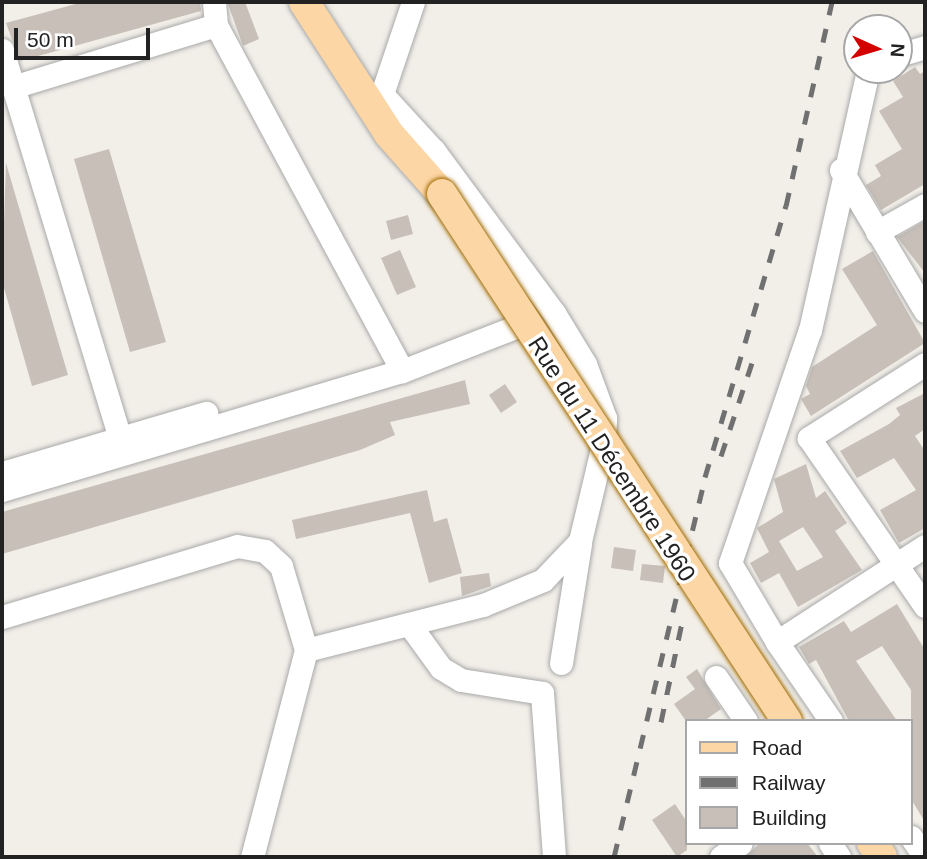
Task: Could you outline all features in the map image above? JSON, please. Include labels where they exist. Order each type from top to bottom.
[{"type":"main road","name":"Rue du 11 Décembre 1960","points":[[304,2],[389,134],[442,194]]},
{"type":"main road","name":"Rue du 11 Décembre 1960","points":[[321,2],[382,94],[442,194],[786,719]]},
{"type":"street","points":[[214,2],[216,25],[398,364]]},
{"type":"street","points":[[414,2],[382,94],[434,151],[585,364],[604,418],[599,460],[580,541],[561,663]]},
{"type":"street","points":[[13,87],[216,25]]},
{"type":"street","points":[[2,50],[122,446]]},
{"type":"street","points":[[830,719],[777,642],[730,563],[810,330],[841,170],[864,84]]},
{"type":"street","points":[[389,134],[599,460]]},
{"type":"street","points":[[841,170],[925,311]]},
{"type":"street","points":[[877,232],[925,205]]},
{"type":"street","points":[[2,490],[122,446],[398,364],[509,321]]},
{"type":"street","points":[[925,364],[809,438],[925,607]]},
{"type":"street","points":[[2,473],[122,446]]},
{"type":"street","points":[[306,650],[519,593],[567,561],[580,541]]},
{"type":"street","points":[[2,617],[237,546],[265,551],[281,566],[306,650],[252,857]]},
{"type":"street","points":[[777,642],[925,546]]},
{"type":"street","points":[[409,624],[441,668],[461,680],[542,693],[554,857]]},
{"type":"street","points":[[716,677],[745,719]]},
{"type":"street","points":[[913,840],[925,857]]},
{"type":"street","points":[[721,857],[738,845]]},
{"type":"building","points":[[83,2],[200,2],[201,11],[20,61],[6,23]]},
{"type":"building","points":[[245,2],[259,39],[243,46],[228,4]]},
{"type":"building","points":[[915,67],[920,74],[925,71],[925,184],[881,210],[866,185],[881,176],[875,165],[902,149],[879,111],[903,97],[895,84],[913,84]]},
{"type":"building","points":[[109,149],[166,342],[130,352],[74,159]]},
{"type":"building","points":[[6,163],[68,375],[32,386],[2,281]]},
{"type":"building","points":[[408,215],[413,234],[391,240],[386,221]]},
{"type":"building","points":[[925,221],[925,273],[897,237]]},
{"type":"building","points":[[400,250],[416,287],[397,295],[381,258]]},
{"type":"building","points":[[873,251],[925,343],[811,416],[801,399],[810,394],[806,386],[812,367],[877,325],[842,269]]},
{"type":"building","points":[[465,380],[470,404],[390,422],[395,435],[360,450],[2,554],[2,512]]},
{"type":"building","points":[[505,384],[517,402],[501,413],[489,395]]},
{"type":"building","points":[[925,393],[925,429],[915,436],[925,451],[925,528],[899,543],[880,510],[916,490],[894,458],[857,478],[840,451],[889,424],[900,415],[896,408]]},
{"type":"building","points":[[806,464],[816,498],[825,491],[847,523],[835,531],[862,570],[798,607],[779,573],[761,583],[750,563],[769,552],[757,528],[783,512],[774,479]],"holes":[[[803,527],[823,557],[797,571],[779,541]]]},
{"type":"building","points":[[427,490],[434,522],[447,518],[462,573],[429,583],[410,513],[296,539],[292,520]]},
{"type":"building","points":[[614,547],[636,550],[633,571],[611,568]]},
{"type":"building","points":[[642,564],[665,566],[663,583],[640,580]]},
{"type":"building","points":[[489,573],[491,586],[462,596],[460,577]]},
{"type":"building","points":[[897,604],[925,650],[925,822],[913,802],[911,690],[882,646],[856,661],[896,719],[848,719],[816,660],[809,664],[799,647],[844,621],[851,632]]},
{"type":"building","points":[[697,669],[721,709],[707,719],[685,720],[674,704],[695,689],[686,677]]},
{"type":"building","points":[[675,804],[685,819],[687,850],[677,857],[652,820]]},
{"type":"building","points":[[758,845],[809,845],[818,857],[745,857]]},
{"type":"railway","points":[[614,857],[705,477],[786,206],[832,2]]},
{"type":"railway","points":[[721,456],[753,360]]},
{"type":"railway","points":[[661,722],[684,613]]}]
